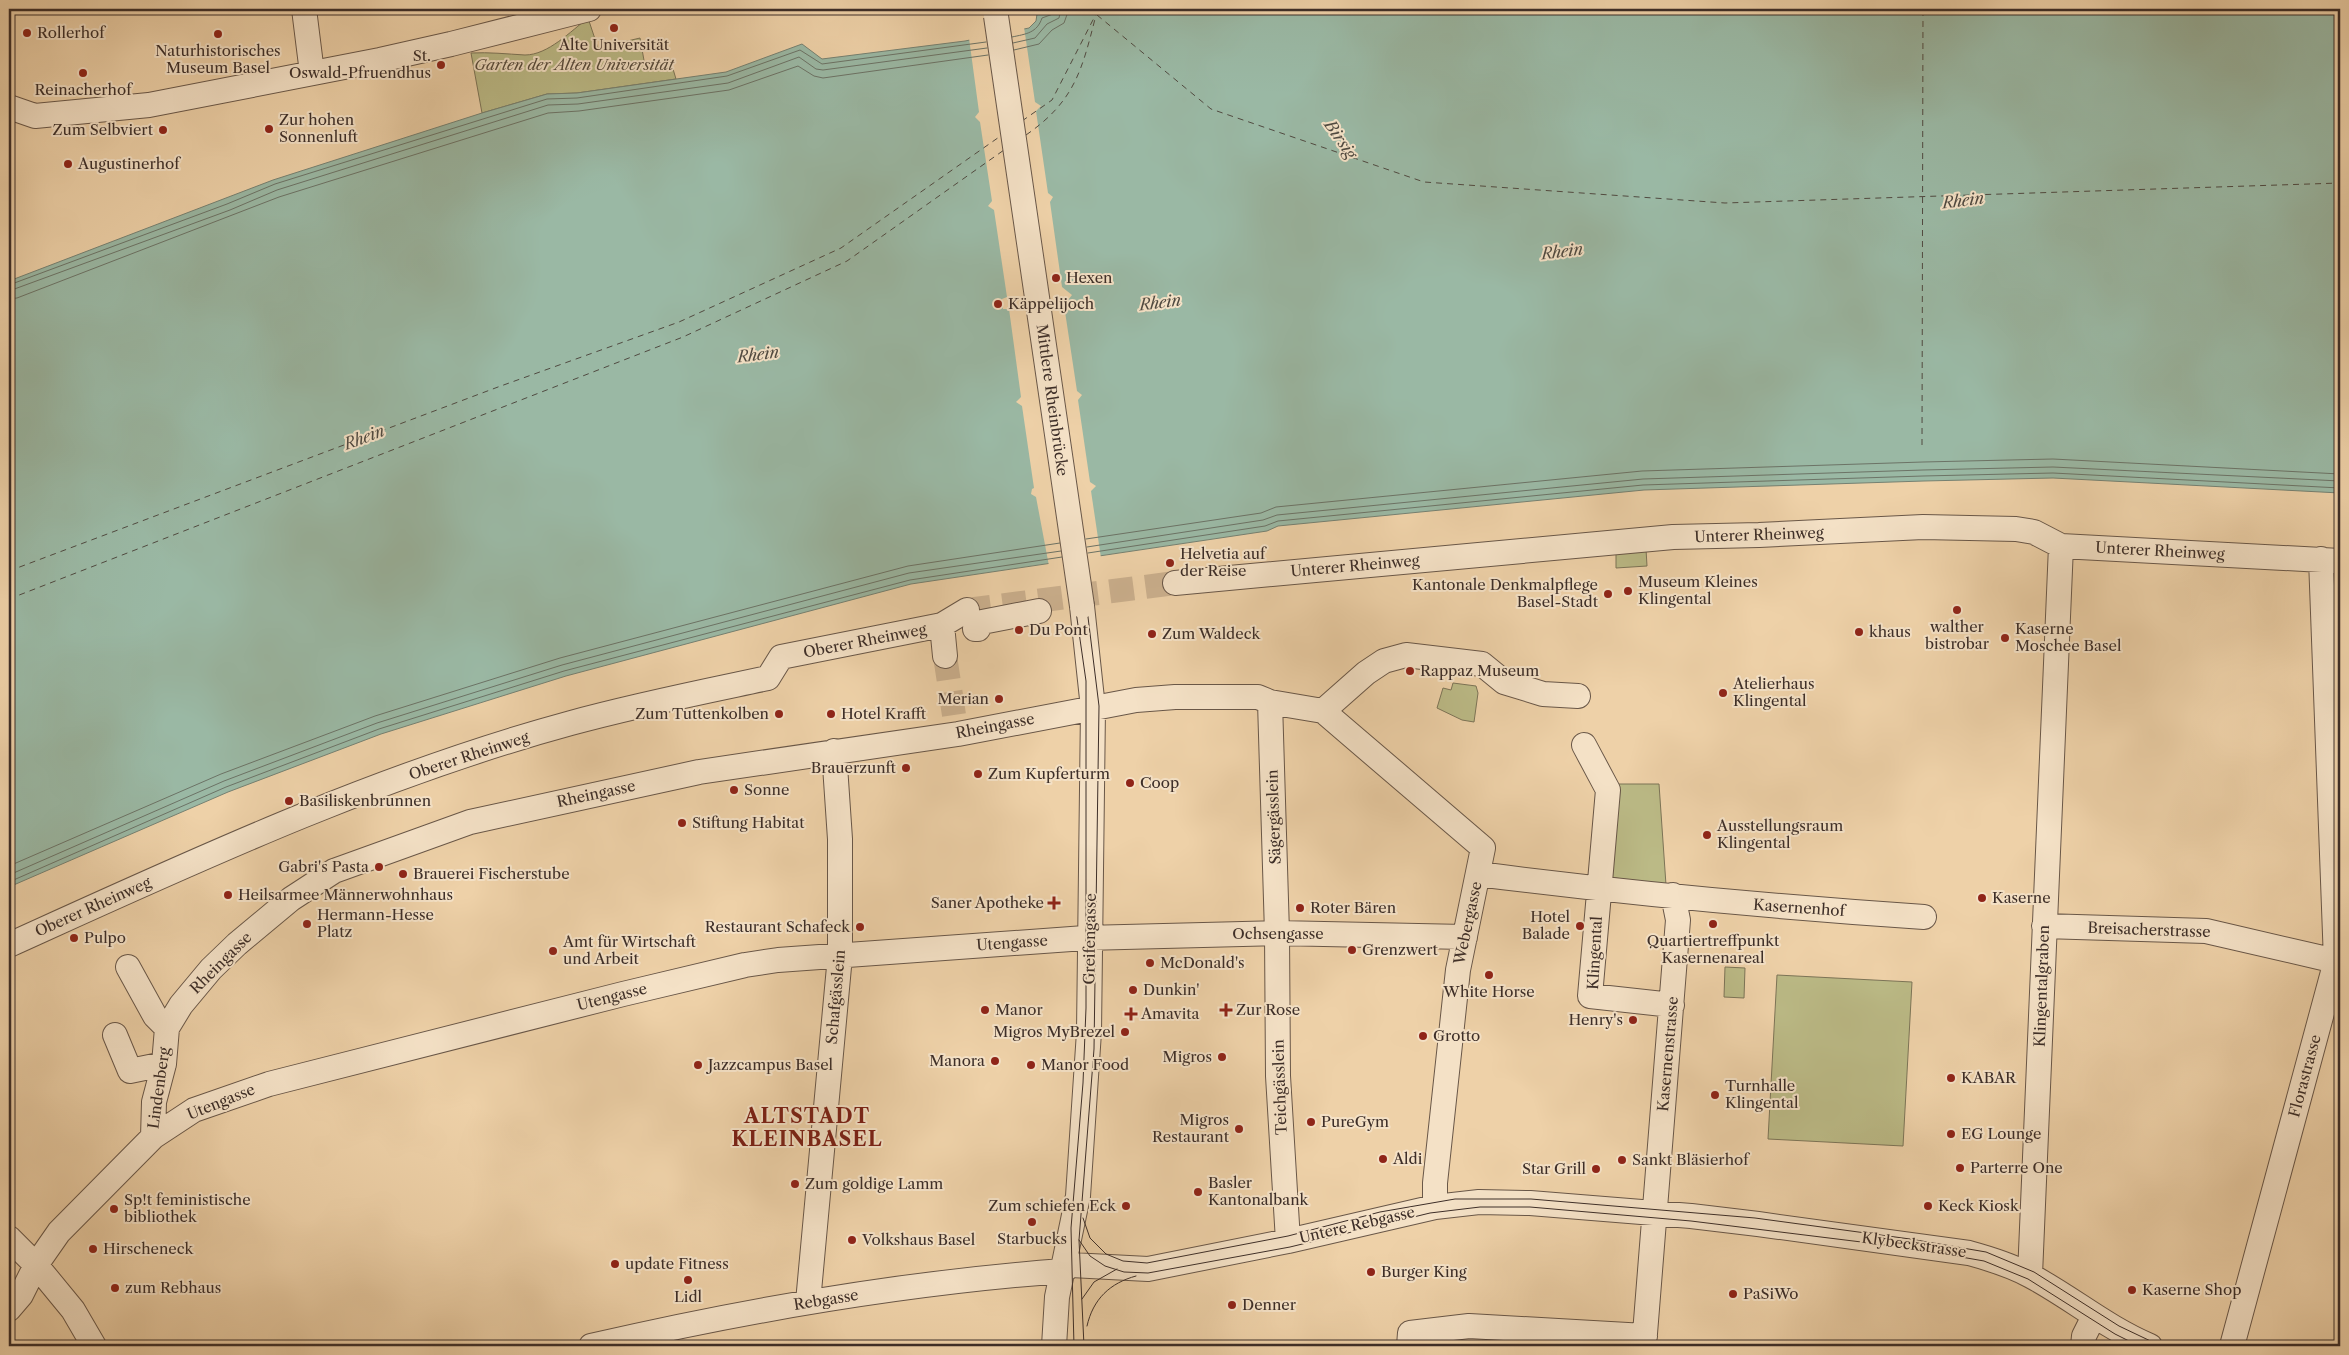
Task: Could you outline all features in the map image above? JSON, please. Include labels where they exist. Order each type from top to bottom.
[{"type":"street","points":[[304,9],[312,73]]},
{"type":"street","points":[[9,107],[35,116],[106,110],[157,103],[451,44],[586,10]]},
{"type":"street","name":"Mittlere Rheinbrücke","points":[[997,13],[1082,606]]},
{"type":"street","name":"Unterer Rheinweg","points":[[1175,583],[1673,537],[1769,535],[1923,527],[2007,529],[2034,532],[2061,546],[2331,560]]},
{"type":"street","name":"Klingentalgraben","points":[[2030,1275],[2061,546]]},
{"type":"street","name":"Florastrasse","points":[[2232,1346],[2338,961],[2331,560]]},
{"type":"street","name":"Greifengasse","points":[[1054,1346],[1057,1296],[1078,1196],[1089,1032],[1093,708],[1082,606]]},
{"type":"street","points":[[945,656],[942,626],[971,620],[978,629],[977,623],[1039,612]]},
{"type":"street","name":"Oberer Rheinweg","points":[[9,945],[211,853],[308,812],[446,762],[570,723],[679,696],[768,678],[781,658],[942,626]]},
{"type":"street","points":[[1324,711],[1366,673],[1384,661],[1406,654],[1482,664],[1504,682],[1543,694],[1578,696]]},
{"type":"street","name":"Rheingasse","points":[[167,1028],[181,1005],[217,963],[291,899],[334,871],[470,822],[699,772],[834,751],[956,724],[1093,708],[1136,700],[1175,697],[1258,697],[1270,702],[1324,711]]},
{"type":"street","name":"Sägergässlein","points":[[1270,702],[1277,933]]},
{"type":"street","name":"Webergasse","points":[[1324,711],[1483,848],[1458,970],[1435,1183],[1436,1207]]},
{"type":"street","name":"Klingental","points":[[1584,745],[1608,790],[1590,996],[1672,1005]]},
{"type":"street","name":"Schafgässlein","points":[[808,1302],[840,956],[840,839],[834,751]]},
{"type":"street","points":[[1478,874],[1599,890],[1673,895]]},
{"type":"street","name":"Kasernenhof","points":[[1673,895],[1768,906],[1924,918]]},
{"type":"street","name":"Kasernenstrasse","points":[[1645,1341],[1678,920],[1673,895]]},
{"type":"street","name":"Breisacherstrasse","points":[[2044,926],[2206,930],[2338,961]]},
{"type":"street","name":"Ochsengasse","points":[[1090,938],[1277,933],[1465,937]]},
{"type":"street","name":"Teichgässlein","points":[[1277,933],[1278,1076],[1288,1241]]},
{"type":"street","name":"Utengasse","points":[[153,1137],[194,1110],[268,1084],[745,964],[778,960],[1090,938]]},
{"type":"street","name":"Lindenberg","points":[[9,1309],[21,1295],[36,1265],[59,1232],[153,1137],[154,1102],[164,1064],[167,1028],[155,1016],[128,967]]},
{"type":"street","points":[[115,1035],[130,1071],[164,1064]]},
{"type":"street","name":"Untere Rebgasse","points":[[1063,1271],[1071,1265],[1148,1269],[1288,1241],[1436,1207],[1479,1202],[1505,1202],[1655,1213]]},
{"type":"street","name":"Klybeckstrasse","points":[[1655,1213],[1758,1224],[1969,1253],[2001,1262],[2030,1275],[2118,1331],[2150,1346]]},
{"type":"street","points":[[9,1238],[36,1265],[72,1310],[94,1346]]},
{"type":"street","name":"Rebgasse","points":[[591,1346],[619,1343],[808,1302],[1000,1276],[1063,1271]]},
{"type":"street","points":[[2083,1346],[2084,1336],[2094,1316]]},
{"type":"street","points":[[1409,1346],[1410,1333],[1468,1326],[1645,1341]]},
{"type":"green space","name":"Garten der Alten Universität","points":[[588,18],[598,48],[640,38],[645,66],[670,59],[676,79],[577,93],[547,94],[482,113],[471,53],[534,54],[551,47]]},
{"type":"green space","points":[[1646,549],[1647,566],[1616,568],[1616,551]]},
{"type":"green space","points":[[1453,683],[1476,686],[1478,693],[1474,722],[1462,720],[1437,708],[1443,688],[1451,690]]},
{"type":"green space","points":[[1613,784],[1659,784],[1666,885],[1608,877]]},
{"type":"green space","points":[[1725,967],[1745,968],[1744,998],[1724,997]]},
{"type":"green space","points":[[1777,975],[1912,982],[1903,1146],[1768,1139]]},
{"type":"water","points":[[1059,9],[2340,9],[2340,493],[2053,478],[1644,490],[1278,526],[1267,531],[911,584],[566,676],[381,734],[228,792],[9,887],[9,281],[273,180],[547,94],[577,93],[726,72],[802,44],[822,59],[965,41],[1029,28],[1036,21],[1037,14]]},
{"type":"pier","points":[[1024,27],[1035,102],[1041,106],[1036,111],[1048,193],[1053,197],[1050,202],[1062,287],[1072,295],[1064,305],[1077,391],[1082,395],[1078,400],[1090,482],[1096,486],[1091,491],[1101,558],[1049,566],[1036,497],[1031,494],[1034,488],[1022,406],[1016,402],[1021,397],[1009,309],[1003,309],[1002,299],[1007,297],[994,210],[988,206],[992,201],[980,122],[975,117],[979,112],[969,38]]},
{"type":"ferry route","points":[[1922,445],[1923,9]]},
{"type":"ferry route","points":[[1022,121],[1052,100],[1096,14]]},
{"type":"ferry route","points":[[1026,135],[1056,110],[1066,97],[1081,68],[1096,15]]},
{"type":"ferry route","points":[[1097,15],[1211,109],[1424,182],[1725,203],[2340,183]]},
{"type":"ferry route","points":[[9,571],[498,387],[679,322],[841,248],[1002,135]]},
{"type":"ferry route","points":[[9,599],[683,337],[847,261],[1004,150]]},
{"type":"tunnel","points":[[967,610],[1175,583]]},
{"type":"tunnel","points":[[945,656],[954,715]]},
{"type":"tram line","points":[[991,9],[991,20],[1086,681],[1086,1008],[1083,1083],[1071,1228],[1074,1346]]},
{"type":"tram line","points":[[1003,9],[1002,31],[1087,609],[1099,706],[1094,1049],[1079,1240],[1084,1346]]},
{"type":"tram line","points":[[1083,1218],[1090,1238],[1106,1254],[1123,1261],[1147,1263],[1288,1236],[1380,1212],[1455,1199],[1531,1199],[1755,1218],[1910,1239],[1986,1252],[2034,1272],[2119,1326],[2161,1346]]},
{"type":"tram line","points":[[1079,1240],[1090,1256],[1105,1266],[1124,1272],[1148,1273],[1290,1247],[1430,1213],[1480,1207],[1530,1207],[1691,1221],[1910,1248],[1984,1261],[2028,1279],[2115,1334],[2139,1346]]},
{"type":"tram line","points":[[1082,1299],[1094,1282],[1117,1269]]},
{"type":"tram line","points":[[1087,1326],[1098,1300],[1118,1283],[1136,1276]]},
{"type":"place","name":"Alte Universität","points":[[614,28]]},
{"type":"place","name":"Rollerhof","points":[[27,33]]},
{"type":"place","name":"Naturhistorisches Museum Basel","points":[[218,34]]},
{"type":"place","name":"St. Oswald-Pfruendhus","points":[[441,65]]},
{"type":"place","name":"Reinacherhof","points":[[83,73]]},
{"type":"place","name":"Zur hohen Sonnenluft","points":[[269,129]]},
{"type":"place","name":"Zum Selbviert","points":[[163,130]]},
{"type":"place","name":"Augustinerhof","points":[[68,164]]},
{"type":"place","name":"Hexen","points":[[1056,278]]},
{"type":"place","name":"Käppelijoch","points":[[998,304]]},
{"type":"place","name":"Helvetia auf der Reise","points":[[1170,563]]},
{"type":"place","name":"Museum Kleines Klingental","points":[[1628,591]]},
{"type":"place","name":"Kantonale Denkmalpflege Basel-Stadt","points":[[1608,594]]},
{"type":"place","name":"walther bistrobar","points":[[1957,610]]},
{"type":"place","name":"Du Pont","points":[[1019,630]]},
{"type":"place","name":"khaus","points":[[1859,632]]},
{"type":"place","name":"Zum Waldeck","points":[[1152,634]]},
{"type":"place","name":"Kaserne Moschee Basel","points":[[2005,638]]},
{"type":"place","name":"Rappaz Museum","points":[[1410,671]]},
{"type":"place","name":"Atelierhaus Klingental","points":[[1723,693]]},
{"type":"place","name":"Merian","points":[[999,699]]},
{"type":"place","name":"Zum Tuttenkolben","points":[[779,714]]},
{"type":"place","name":"Hotel Krafft","points":[[831,714]]},
{"type":"place","name":"Brauerzunft","points":[[906,768]]},
{"type":"place","name":"Zum Kupferturm","points":[[978,774]]},
{"type":"place","name":"Coop","points":[[1130,783]]},
{"type":"place","name":"Sonne","points":[[734,790]]},
{"type":"place","name":"Basiliskenbrunnen","points":[[289,801]]},
{"type":"place","name":"Stiftung Habitat","points":[[682,823]]},
{"type":"place","name":"Ausstellungsraum Klingental","points":[[1707,835]]},
{"type":"place","name":"Gabri's Pasta","points":[[379,867]]},
{"type":"place","name":"Brauerei Fischerstube","points":[[403,874]]},
{"type":"place","name":"Heilsarmee Männerwohnhaus","points":[[228,895]]},
{"type":"place","name":"Kaserne","points":[[1982,898]]},
{"type":"place","name":"Saner Apotheke","points":[[1054,903]]},
{"type":"place","name":"Roter Bären","points":[[1300,908]]},
{"type":"place","name":"Hermann-Hesse Platz","points":[[307,924]]},
{"type":"place","name":"Quartiertreffpunkt Kasernenareal","points":[[1713,924]]},
{"type":"place","name":"Hotel Balade","points":[[1580,926]]},
{"type":"place","name":"Restaurant Schafeck","points":[[860,927]]},
{"type":"place","name":"Pulpo","points":[[74,938]]},
{"type":"place","name":"Grenzwert","points":[[1352,950]]},
{"type":"place","name":"Amt für Wirtschaft und Arbeit","points":[[553,951]]},
{"type":"place","name":"McDonald's","points":[[1150,963]]},
{"type":"place","name":"White Horse","points":[[1489,975]]},
{"type":"place","name":"Dunkin'","points":[[1133,990]]},
{"type":"place","name":"Manor","points":[[985,1010]]},
{"type":"place","name":"Zur Rose","points":[[1226,1010]]},
{"type":"place","name":"Amavita","points":[[1131,1014]]},
{"type":"place","name":"Henry's","points":[[1633,1020]]},
{"type":"place","name":"Migros MyBrezel","points":[[1125,1032]]},
{"type":"place","name":"Grotto","points":[[1423,1036]]},
{"type":"place","name":"Migros","points":[[1222,1057]]},
{"type":"place","name":"Manora","points":[[995,1061]]},
{"type":"place","name":"Jazzcampus Basel","points":[[698,1065]]},
{"type":"place","name":"Manor Food","points":[[1031,1065]]},
{"type":"place","name":"KABAR","points":[[1951,1078]]},
{"type":"place","name":"Turnhalle Klingental","points":[[1715,1095]]},
{"type":"place","name":"PureGym","points":[[1311,1122]]},
{"type":"place","name":"Migros Restaurant","points":[[1239,1129]]},
{"type":"place","name":"EG Lounge","points":[[1951,1134]]},
{"type":"place","name":"Aldi","points":[[1383,1159]]},
{"type":"place","name":"Sankt Bläsierhof","points":[[1622,1160]]},
{"type":"place","name":"Parterre One","points":[[1960,1168]]},
{"type":"place","name":"Star Grill","points":[[1596,1169]]},
{"type":"place","name":"Zum goldige Lamm","points":[[795,1184]]},
{"type":"place","name":"Basler Kantonalbank","points":[[1198,1192]]},
{"type":"place","name":"Zum schiefen Eck","points":[[1126,1206]]},
{"type":"place","name":"Keck Kiosk","points":[[1928,1206]]},
{"type":"place","name":"Sp!t feministische bibliothek","points":[[114,1209]]},
{"type":"place","name":"Starbucks","points":[[1032,1222]]},
{"type":"place","name":"Volkshaus Basel","points":[[852,1240]]},
{"type":"place","name":"Hirscheneck","points":[[93,1249]]},
{"type":"place","name":"update Fitness","points":[[615,1264]]},
{"type":"place","name":"Burger King","points":[[1371,1272]]},
{"type":"place","name":"Lidl","points":[[688,1280]]},
{"type":"place","name":"zum Rebhaus","points":[[115,1288]]},
{"type":"place","name":"Kaserne Shop","points":[[2132,1290]]},
{"type":"place","name":"PaSiWo","points":[[1733,1294]]},
{"type":"place","name":"Denner","points":[[1232,1305]]},
{"type":"district","name":"ALTSTADT KLEINBASEL","points":[[807,1128]]},
{"type":"water label","name":"Birsig","points":[[1341,139]]},
{"type":"water label","name":"Rhein","points":[[1963,200]]},
{"type":"water label","name":"Rhein","points":[[1562,251]]},
{"type":"water label","name":"Rhein","points":[[1160,302]]},
{"type":"water label","name":"Rhein","points":[[758,354]]},
{"type":"water label","name":"Rhein","points":[[364,437]]}]
